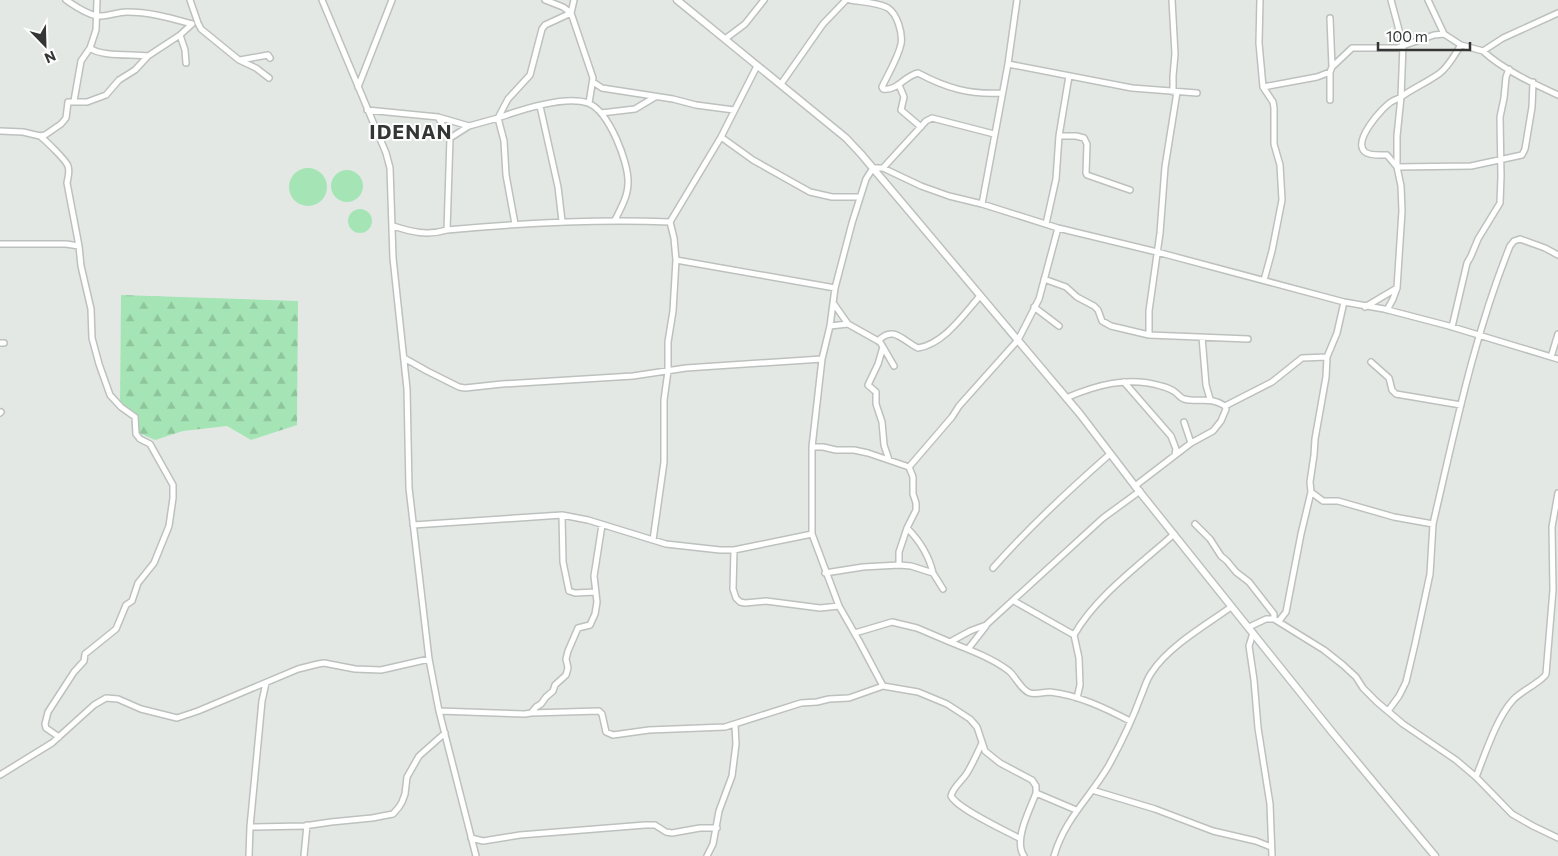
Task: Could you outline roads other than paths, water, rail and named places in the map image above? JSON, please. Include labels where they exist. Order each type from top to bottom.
[{"type":"street","points":[[66,0],[97,16],[140,12],[195,23],[239,60],[256,68],[269,78]]},
{"type":"street","points":[[74,101],[81,61],[90,48],[96,30],[97,0]]},
{"type":"street","points":[[190,0],[195,23]]},
{"type":"street","points":[[322,0],[390,168],[393,258],[409,423],[409,488],[429,659],[439,711],[476,856]]},
{"type":"street","points":[[358,87],[392,0]]},
{"type":"street","points":[[545,0],[563,7],[571,13]]},
{"type":"street","points":[[574,0],[571,13],[593,82],[589,103]]},
{"type":"street","points":[[677,0],[846,138],[873,168],[1066,398],[1356,761],[1436,856]]},
{"type":"street","points":[[725,39],[745,24],[764,0]]},
{"type":"street","points":[[982,204],[1008,64],[1017,0]]},
{"type":"street","points":[[1149,334],[1149,311],[1175,92],[1172,0]]},
{"type":"street","points":[[1260,0],[1259,43],[1263,87],[1270,97],[1274,108],[1274,144],[1280,165],[1282,200],[1264,280]]},
{"type":"street","points":[[1387,310],[1397,288],[1402,212],[1401,186],[1397,168],[1397,136],[1403,45],[1391,0]]},
{"type":"street","points":[[1428,0],[1444,34],[1461,45],[1483,51],[1509,69],[1558,95]]},
{"type":"street","points":[[780,84],[823,24],[845,1],[876,4],[887,8],[898,23],[900,45],[882,87],[884,89],[890,89],[918,73],[955,89],[982,94],[1002,93]]},
{"type":"street","points":[[1483,51],[1503,38],[1558,12]]},
{"type":"street","points":[[515,224],[506,175],[504,141],[498,118],[508,99],[530,75],[542,29],[545,25],[571,13]]},
{"type":"street","points":[[1330,18],[1330,100]]},
{"type":"street","points":[[0,130],[40,136],[45,135],[61,124],[66,118],[68,102],[87,102],[106,95],[119,80],[135,70],[148,56],[195,23]]},
{"type":"street","points":[[1263,87],[1317,77],[1331,70],[1352,48],[1393,48],[1434,35],[1444,34]]},
{"type":"street","points":[[180,35],[185,50],[186,63]]},
{"type":"street","points":[[1397,168],[1387,155],[1368,154],[1362,149],[1361,140],[1371,124],[1391,102],[1440,73],[1461,45]]},
{"type":"street","points":[[90,48],[104,54],[148,56]]},
{"type":"street","points":[[239,60],[263,55],[268,55],[270,58]]},
{"type":"street","points":[[1008,64],[1132,88],[1197,94]]},
{"type":"street","points":[[653,540],[664,462],[664,400],[668,371],[668,342],[673,311],[676,260],[670,222],[722,137],[757,66]]},
{"type":"street","points":[[1452,327],[1466,263],[1500,203],[1500,117],[1509,69]]},
{"type":"street","points":[[1046,224],[1056,179],[1059,136],[1069,76]]},
{"type":"street","points":[[593,82],[602,88],[734,110]]},
{"type":"street","points":[[1397,168],[1471,166],[1482,162],[1522,155],[1525,149],[1532,108],[1533,82]]},
{"type":"street","points":[[898,85],[904,97],[901,110],[921,127]]},
{"type":"street","points":[[601,114],[635,109],[655,97]]},
{"type":"street","points":[[450,138],[468,126],[554,102],[589,103],[601,114],[616,137],[626,172],[628,183],[626,193],[615,220]]},
{"type":"street","points":[[540,106],[558,187],[562,221]]},
{"type":"street","points":[[368,110],[438,117],[468,126]]},
{"type":"street","points":[[438,117],[450,138],[447,230]]},
{"type":"street","points":[[883,168],[921,127],[932,118],[994,134]]},
{"type":"street","points":[[40,136],[68,165],[67,183],[81,266],[91,309],[92,338],[100,368],[110,395],[135,417],[136,434],[140,440],[150,444],[155,451],[173,485],[174,498],[169,526],[163,544],[154,563],[138,583],[132,601],[126,605],[116,629],[85,654],[84,661],[74,672],[48,712],[46,728],[59,736]]},
{"type":"street","points":[[1059,136],[1084,138],[1087,144],[1087,175],[1130,190]]},
{"type":"street","points":[[722,137],[753,160],[810,192],[832,197],[860,197]]},
{"type":"street","points":[[873,168],[883,168],[921,186],[949,196],[982,204],[1058,228],[1157,252],[1344,302],[1387,310],[1452,327],[1558,359]]},
{"type":"street","points":[[873,168],[860,197],[835,288],[830,326],[822,359],[812,447],[812,534],[825,573],[839,606],[883,686]]},
{"type":"street","points":[[393,226],[422,234],[435,234],[447,230],[562,221],[670,222]]},
{"type":"street","points":[[909,467],[959,406],[1018,340],[1039,299],[1058,228]]},
{"type":"street","points":[[1388,711],[1406,682],[1416,644],[1430,574],[1434,524],[1461,406],[1499,274],[1514,241],[1520,239],[1558,255]]},
{"type":"street","points":[[0,244],[66,244],[79,246]]},
{"type":"street","points":[[676,260],[835,288]]},
{"type":"street","points":[[1044,279],[1066,288],[1097,307],[1100,318],[1111,326],[1149,334],[1248,339]]},
{"type":"street","points":[[1366,307],[1397,288]]},
{"type":"street","points":[[878,341],[884,334],[891,333],[918,348],[929,344],[953,328],[980,296]]},
{"type":"street","points":[[1249,627],[1266,620],[1277,620],[1286,612],[1311,492],[1310,482],[1315,439],[1326,377],[1327,357],[1337,333],[1344,302]]},
{"type":"street","points":[[834,304],[848,324],[878,341],[894,366]]},
{"type":"street","points":[[1034,307],[1059,326]]},
{"type":"street","points":[[830,326],[848,324]]},
{"type":"street","points":[[1551,357],[1558,334]]},
{"type":"street","points":[[1202,337],[1206,385],[1210,399]]},
{"type":"street","points":[[883,347],[878,364],[868,384],[876,392],[876,404],[882,422],[884,444],[889,460]]},
{"type":"street","points":[[1225,406],[1272,382],[1302,358],[1327,357]]},
{"type":"street","points":[[404,358],[427,372],[465,388],[632,376],[686,368],[822,359]]},
{"type":"street","points":[[1371,362],[1389,378],[1392,390],[1396,394],[1461,406]]},
{"type":"street","points":[[1066,398],[1091,387],[1124,382],[1160,386],[1174,391],[1184,399],[1210,399],[1225,406]]},
{"type":"street","points":[[1124,382],[1171,436],[1176,449],[1175,455]]},
{"type":"street","points":[[968,649],[986,625],[1103,518],[1175,455],[1191,443],[1213,431],[1218,426],[1226,409],[1225,406]]},
{"type":"street","points":[[1184,422],[1191,443]]},
{"type":"street","points":[[812,447],[868,452],[909,467],[913,477],[913,494],[916,510],[907,528],[899,552],[899,565]]},
{"type":"street","points":[[993,568],[1019,538],[1110,454]]},
{"type":"street","points":[[1311,492],[1323,501],[1338,501],[1394,517],[1434,524]]},
{"type":"street","points":[[1476,777],[1502,716],[1512,700],[1523,690],[1544,679],[1546,674],[1553,590],[1552,527],[1558,493]]},
{"type":"street","points":[[414,525],[562,515],[588,520],[666,544],[720,550],[734,550],[812,534]]},
{"type":"street","points":[[562,515],[563,562],[569,590],[575,593],[595,592]]},
{"type":"street","points":[[1195,524],[1210,539],[1221,556],[1236,572],[1249,582],[1277,620],[1343,665],[1377,702],[1403,724],[1456,760],[1476,777],[1512,814],[1558,838]]},
{"type":"street","points":[[531,713],[542,704],[546,696],[553,691],[555,686],[566,675],[568,650],[578,628],[590,625],[592,622],[597,602],[594,576],[602,525]]},
{"type":"street","points":[[907,528],[926,553],[933,573],[943,589]]},
{"type":"street","points":[[1074,635],[1099,603],[1174,534]]},
{"type":"street","points":[[734,550],[733,588],[736,598],[740,602],[766,601],[820,608],[839,606]]},
{"type":"street","points":[[825,573],[863,567],[899,565],[911,566],[933,573]]},
{"type":"street","points":[[1014,601],[1074,635],[1079,658],[1080,685],[1077,698]]},
{"type":"street","points":[[1054,856],[1062,833],[1076,810],[1109,766],[1152,670],[1166,656],[1232,607]]},
{"type":"street","points":[[855,633],[892,622],[917,628],[968,649],[1001,666],[1010,672],[1031,694],[1049,692],[1077,698],[1104,708],[1130,721]]},
{"type":"street","points":[[950,642],[986,625]]},
{"type":"street","points":[[1253,633],[1250,646],[1258,728],[1270,804],[1272,856]]},
{"type":"street","points":[[0,776],[46,748],[94,705],[106,698],[118,699],[141,709],[177,718],[298,670],[322,663],[355,669],[381,670],[429,659]]},
{"type":"street","points":[[249,856],[262,702],[266,683]]},
{"type":"street","points":[[439,711],[531,713],[599,711],[602,714],[606,732],[613,735],[649,730],[716,729],[735,725],[801,703],[849,698],[883,686],[918,692],[947,704],[970,718],[986,751],[1000,763],[1032,780],[1036,786],[1036,793],[1019,838],[1020,851],[1024,856]]},
{"type":"street","points":[[707,856],[713,844],[720,811],[732,776],[736,744],[735,725]]},
{"type":"street","points":[[250,827],[306,825],[393,814],[400,807],[405,794],[407,777],[419,756],[445,733]]},
{"type":"street","points":[[982,744],[974,762],[961,782],[952,790],[951,796],[953,800],[970,811],[1019,838]]},
{"type":"street","points":[[1092,790],[1155,809],[1213,831],[1256,842],[1271,848]]},
{"type":"street","points":[[1036,793],[1076,810]]},
{"type":"street","points":[[304,856],[306,825]]},
{"type":"street","points":[[471,838],[483,841],[527,834],[645,825],[655,825],[666,832],[672,833],[700,828],[717,828]]},
{"type":"district","name":"IDENAN","points":[[411,132]]}]
